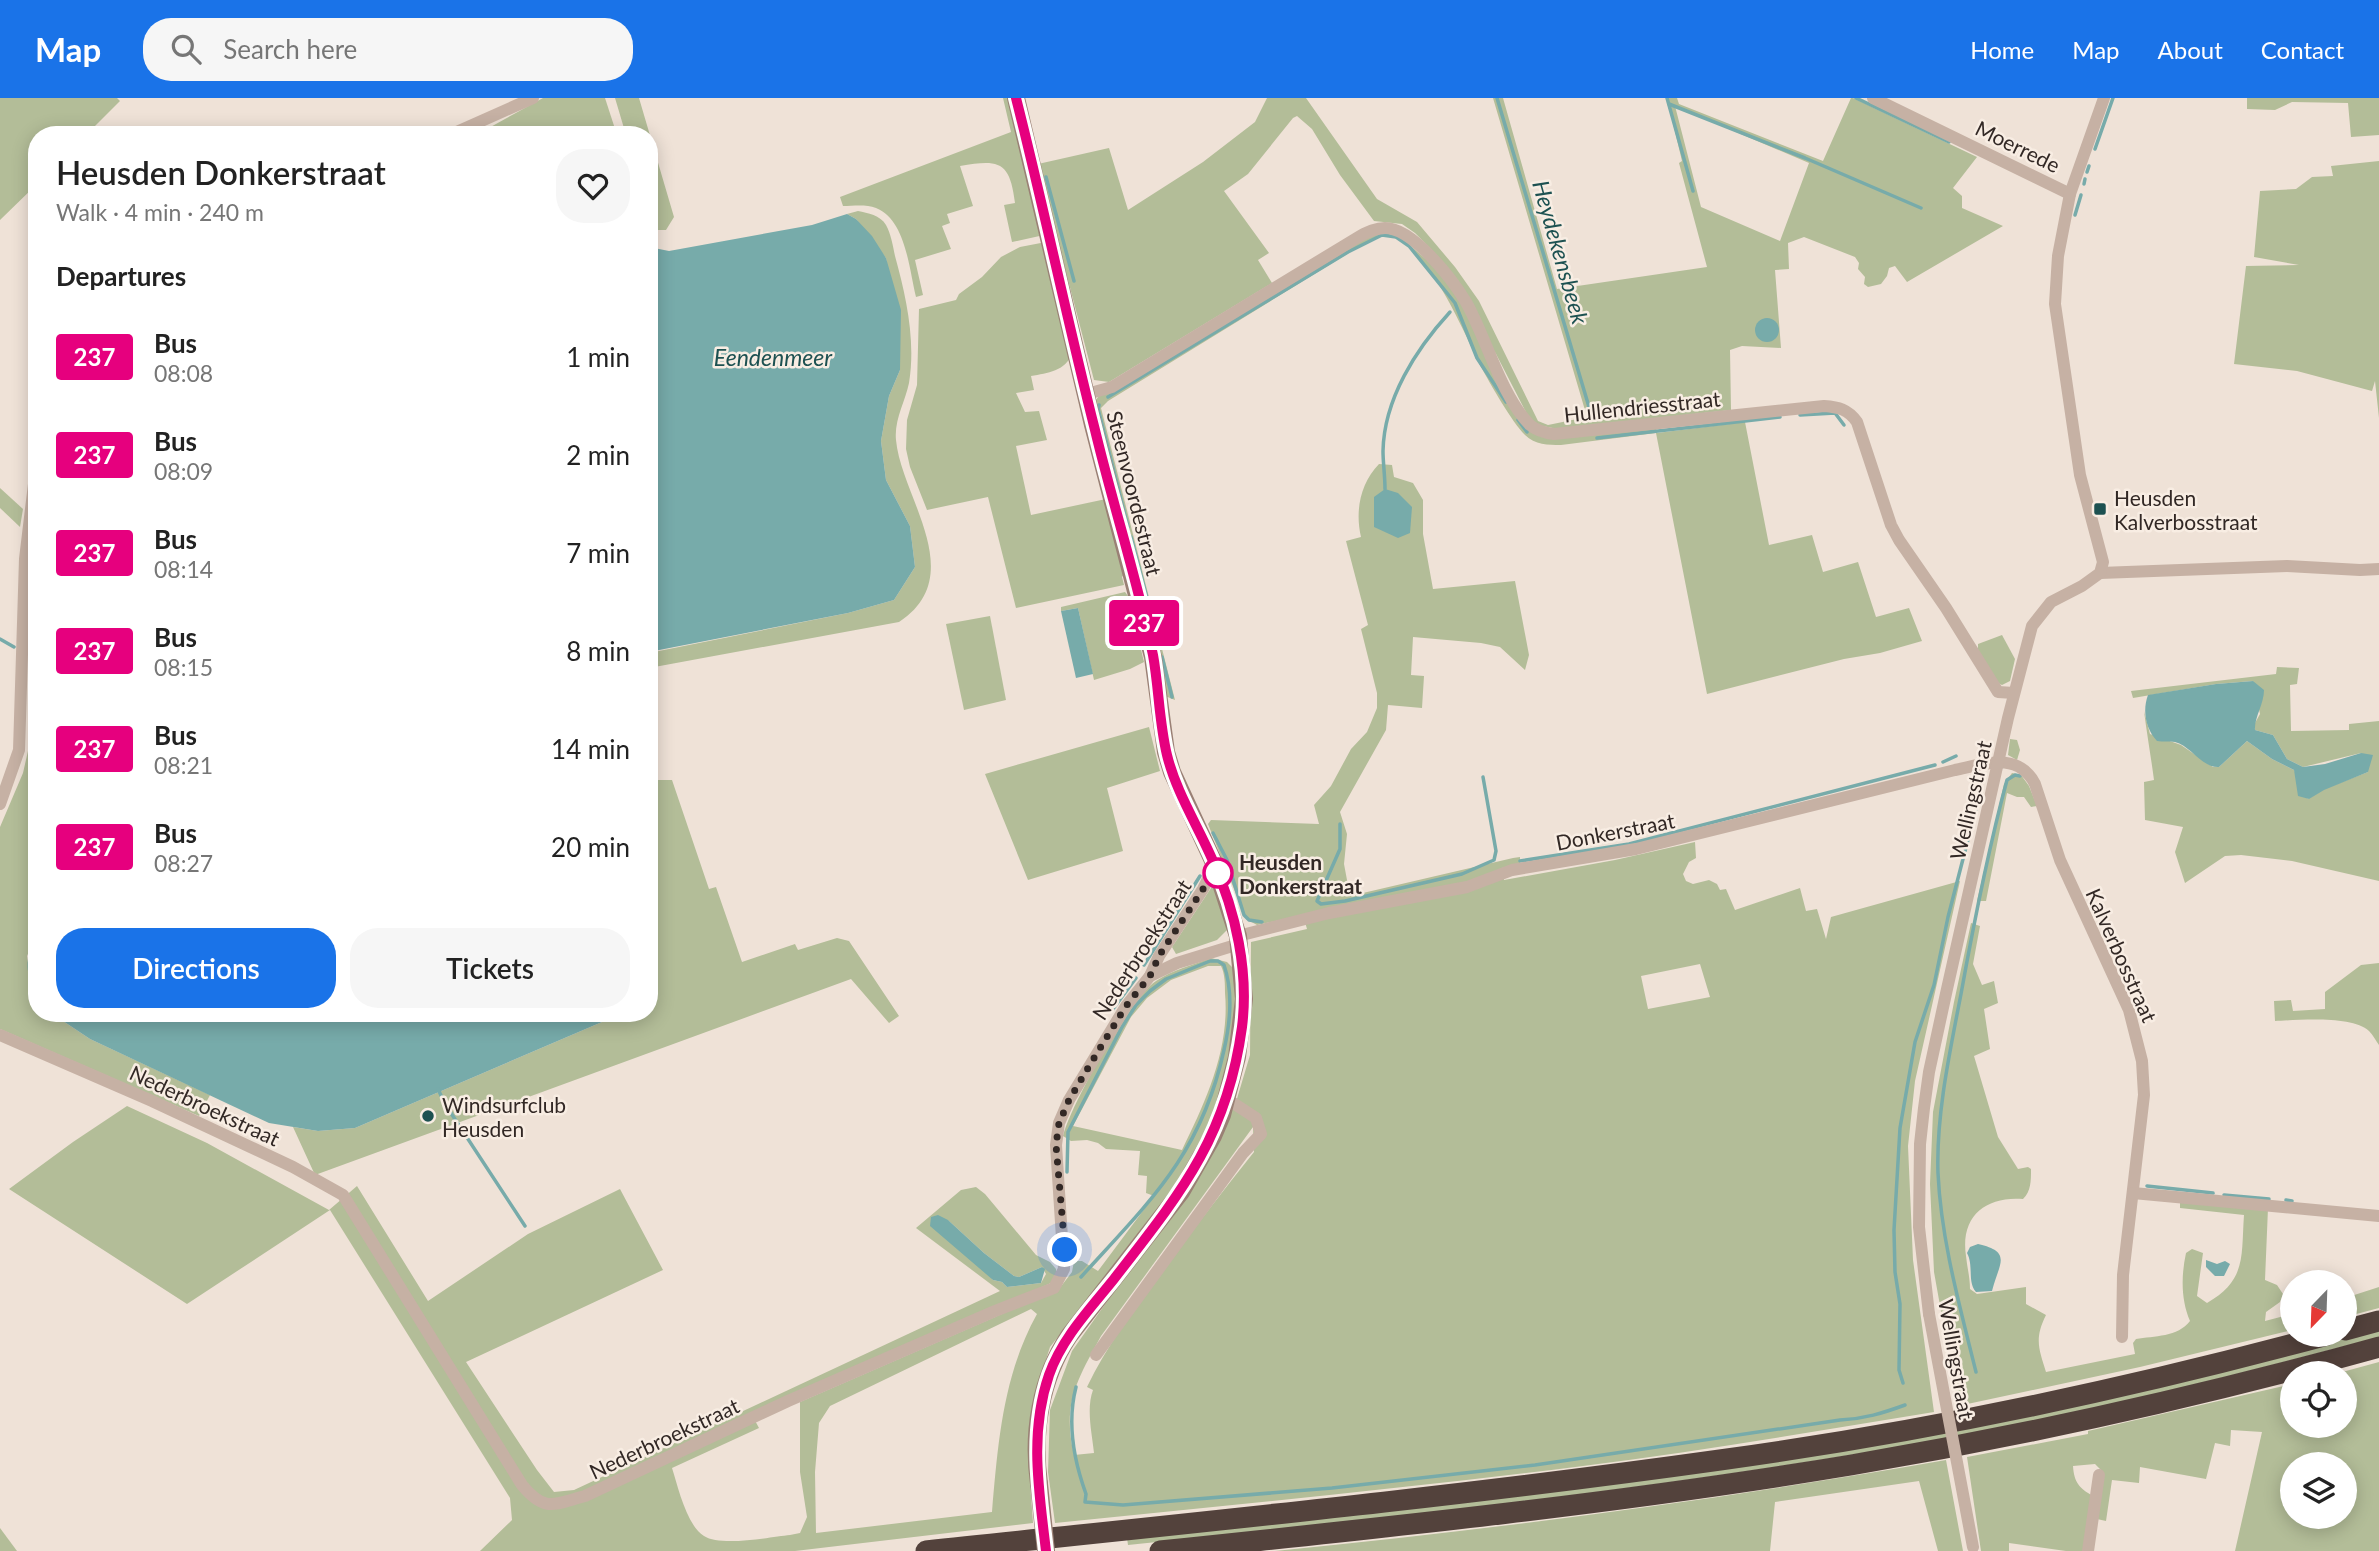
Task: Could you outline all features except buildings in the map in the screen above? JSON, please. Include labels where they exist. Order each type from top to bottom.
[{"type":"highway","points":[[2357,1327],[2379,1321]]},
{"type":"highway","points":[[926,1551],[1451,1494],[1723,1460],[1962,1419],[2206,1367],[2280,1347]]},
{"type":"highway","points":[[1160,1551],[1454,1520],[1852,1465],[1972,1443],[2090,1417],[2379,1347]]},
{"type":"street","points":[[470,126],[533,98]]},
{"type":"street","name":"Steenvoordestraat","points":[[1016,98],[1153,657],[1166,752],[1172,772],[1215,865],[1239,940],[1244,999],[1242,1025],[1227,1099],[1213,1136],[1181,1192],[1073,1330],[1049,1374],[1039,1415],[1036,1457],[1046,1551]]},
{"type":"street","name":"Moerrede","points":[[1873,98],[2070,194]]},
{"type":"street","points":[[2104,98],[2070,194],[2058,256],[2055,304],[2080,475],[2103,562],[2100,573],[2287,566],[2379,569]]},
{"type":"street","name":"Hullendriesstraat","points":[[1087,394],[1112,387],[1371,230],[1395,229],[1415,241],[1454,285],[1466,302],[1522,415],[1541,432],[1555,434],[1824,406],[1840,407],[1847,411],[1857,422],[1891,525],[1899,540],[1973,648],[1993,686],[1998,692],[2014,693]]},
{"type":"street","points":[[0,804],[19,750],[24,559],[28,528]]},
{"type":"street","name":"Wellingstraat","points":[[1973,1549],[1929,1314],[1919,1227],[1920,1144],[1924,1108],[1947,989],[2014,693],[2032,626],[2051,602],[2100,573]]},
{"type":"street","name":"Donkerstraat","points":[[1150,976],[1239,940],[1329,913],[1468,887],[1512,870],[1636,849],[1999,761]]},
{"type":"street","name":"Kalverbosstraat","points":[[1999,761],[2018,766],[2030,775],[2060,860],[2117,979],[2137,1034],[2144,1095],[2123,1275],[2122,1337]]},
{"type":"street","name":"Nederbroekstraat","points":[[0,1035],[152,1101],[293,1167],[343,1195],[522,1485],[533,1499],[549,1506],[585,1496],[788,1401],[1054,1288],[1063,1274],[1065,1264],[1056,1145],[1059,1123],[1069,1100],[1126,1006],[1150,976],[1159,956],[1203,889],[1215,865]]},
{"type":"street","points":[[1096,1355],[1243,1153],[1261,1134],[1256,1118],[1227,1099]]},
{"type":"street","points":[[2133,1193],[2379,1216]]},
{"type":"street","points":[[2088,1551],[2099,1475]]},
{"type":"green space","points":[[0,98],[117,98],[120,101],[95,126],[28,126],[28,193],[0,220]]},
{"type":"green space","points":[[543,98],[605,98],[614,126],[492,126]]},
{"type":"green space","points":[[615,98],[639,98],[647,126],[623,126]]},
{"type":"green space","points":[[1003,98],[1010,98],[1044,235],[1012,242],[1004,205],[1015,203],[1006,171],[1000,166],[984,163],[960,166],[973,206],[947,214],[950,223],[942,226],[951,249],[915,260],[923,295],[916,297],[905,246],[894,223],[876,208],[843,206],[840,197],[1011,132]]},
{"type":"green space","points":[[1267,98],[1306,98],[1377,199],[1417,222],[1455,267],[1479,301],[1538,421],[1548,425],[1587,417],[1493,98],[1503,98],[1557,289],[1707,267],[1679,163],[1682,161],[1667,98],[1677,98],[1679,104],[1823,161],[1853,98],[1977,157],[1953,188],[1962,196],[1962,208],[2003,226],[1907,282],[1895,266],[1889,268],[1881,284],[1868,287],[1864,284],[1865,277],[1858,269],[1859,263],[1855,257],[1804,237],[1788,243],[1789,269],[1775,270],[1781,348],[1742,346],[1730,350],[1731,410],[1558,429],[1537,425],[1529,418],[1496,354],[1434,252],[1402,224],[1374,221],[1340,175],[1312,129],[1297,116],[1248,174],[1224,191],[1269,253],[1258,260],[1272,283],[1109,382],[1094,380],[1038,164],[1109,148],[1128,210],[1203,162],[1255,122]],"holes":[[[1675,106],[1809,163],[1780,241],[1701,207]]]},
{"type":"green space","points":[[2247,98],[2379,98],[2379,135],[2351,137],[2348,103],[2292,102],[2275,110],[2247,109]]},
{"type":"green space","points":[[2379,161],[2379,418],[2375,381],[2372,391],[2297,371],[2234,364],[2246,266],[2299,265],[2254,257],[2260,191],[2296,189],[2312,177],[2333,176],[2331,166]]},
{"type":"green space","points":[[658,163],[674,217],[666,230],[658,230]]},
{"type":"green space","points":[[858,211],[877,217],[883,222],[892,240],[903,287],[909,318],[911,367],[896,440],[900,462],[926,535],[931,559],[929,582],[919,603],[899,622],[658,666],[658,651],[848,613],[894,600],[915,567],[910,526],[886,480],[881,441],[889,396],[900,370],[886,258],[856,219],[847,214]]},
{"type":"green space","points":[[1377,232],[1399,236],[1434,266],[1457,296],[1533,431],[1656,427],[1657,433],[1745,422],[1769,545],[1812,535],[1823,572],[1858,562],[1876,617],[1909,608],[1922,641],[1707,694],[1656,433],[1561,445],[1533,441],[1520,429],[1496,393],[1454,310],[1426,266],[1411,249],[1396,239],[1380,237],[1360,246],[1108,401],[1101,408],[1175,700],[1165,696],[1095,401],[1099,396]]},
{"type":"green space","points":[[1046,242],[1072,354],[1060,368],[1031,376],[1034,390],[1016,393],[1025,412],[1039,411],[1047,440],[1016,446],[1031,515],[1106,499],[1126,572],[1122,577],[1124,585],[1016,608],[988,497],[927,510],[906,449],[907,420],[917,385],[919,309],[956,300],[959,294],[982,277],[1001,257],[1020,247]]},
{"type":"green space","points":[[1379,464],[1392,465],[1394,477],[1413,483],[1423,500],[1423,534],[1433,589],[1515,581],[1529,655],[1525,670],[1500,647],[1413,637],[1411,675],[1424,676],[1422,708],[1388,705],[1386,730],[1340,812],[1347,834],[1344,864],[1350,896],[1513,858],[1520,857],[1520,864],[1502,868],[1504,880],[1695,842],[1696,858],[1689,862],[1683,874],[1686,881],[1693,884],[1709,880],[1717,884],[1720,890],[1726,889],[1735,910],[1800,888],[1806,911],[1817,909],[1826,939],[1831,917],[1960,881],[1915,1081],[1908,1146],[1913,1260],[1934,1412],[1583,1466],[1055,1523],[1048,1472],[1050,1410],[1072,1351],[1177,1211],[1206,1163],[1236,1102],[1250,1055],[1251,942],[1307,929],[1303,915],[1257,925],[1246,919],[1208,824],[1211,820],[1319,824],[1314,805],[1331,786],[1351,749],[1367,732],[1377,708],[1377,693],[1361,629],[1368,625],[1346,541],[1361,537],[1359,508],[1363,489]],"holes":[[[1700,964],[1710,997],[1648,1009],[1641,976]],[[1253,1127],[1254,1152],[1148,1290],[1094,1372],[1087,1387],[1093,1390],[1090,1413],[1094,1453],[1074,1455],[1070,1421],[1074,1393],[1101,1336]]]},
{"type":"green space","points":[[0,488],[23,509],[20,527],[0,508]]},
{"type":"green space","points":[[1125,592],[1144,662],[1094,680],[1078,608],[1061,611],[1061,607]]},
{"type":"green space","points":[[990,616],[1006,700],[964,710],[946,624]]},
{"type":"green space","points":[[2002,635],[2015,659],[2010,681],[2002,685],[1998,683],[1978,650],[1978,644]]},
{"type":"green space","points":[[2277,667],[2299,668],[2297,684],[2290,685],[2291,731],[2349,730],[2349,724],[2379,721],[2379,881],[2292,861],[2241,855],[2225,856],[2185,883],[2175,852],[2183,827],[2145,820],[2144,782],[2154,780],[2144,711],[2150,734],[2181,745],[2213,767],[2219,767],[2247,741],[2272,759],[2294,770],[2308,799],[2324,789],[2368,772],[2361,753],[2303,767],[2287,759],[2273,735],[2255,730],[2260,714],[2253,681],[2216,684],[2133,698],[2131,691],[2276,674]]},
{"type":"green space","points":[[1149,727],[1160,771],[1107,788],[1123,851],[1028,880],[985,774]]},
{"type":"green space","points":[[2010,739],[2017,740],[2020,750],[2017,760],[2008,755]]},
{"type":"green space","points":[[28,751],[28,1022],[64,1022],[90,1039],[210,1095],[199,1116],[0,1029],[0,827],[23,773]]},
{"type":"green space","points":[[2012,773],[2021,775],[2037,806],[2031,807],[2024,797],[2007,793],[1986,901],[1977,901],[2004,784]]},
{"type":"green space","points":[[658,780],[672,780],[709,889],[716,887],[742,962],[795,944],[798,950],[837,938],[849,941],[899,1016],[889,1023],[851,979],[315,1175],[293,1127],[318,1131],[355,1128],[602,1022],[658,1022]]},
{"type":"green space","points":[[1215,882],[1227,930],[1217,940],[1176,954],[1172,947]]},
{"type":"green space","points":[[1971,923],[1980,926],[1973,964],[1982,985],[1994,981],[1998,1003],[1984,1009],[1990,1049],[1974,1056],[1998,1137],[2018,1169],[2031,1169],[2031,1182],[2023,1199],[1998,1201],[1987,1205],[1978,1211],[1972,1220],[1965,1242],[1970,1289],[1977,1294],[2026,1287],[2026,1304],[2046,1315],[2039,1344],[2046,1372],[2135,1354],[2133,1343],[2136,1339],[2172,1333],[2185,1326],[2190,1321],[2185,1305],[2183,1270],[2186,1253],[2192,1249],[2203,1253],[2197,1296],[2207,1303],[2229,1285],[2242,1255],[2244,1215],[2180,1208],[2180,1200],[2268,1208],[2265,1280],[2277,1285],[2280,1290],[2280,1302],[2266,1312],[2265,1321],[2280,1317],[2280,1333],[2140,1367],[1958,1406],[1934,1272],[1930,1184],[1933,1112]]},
{"type":"green space","points":[[1211,958],[1227,962],[1233,968],[1237,998],[1228,1067],[1212,1121],[1165,1202],[1050,1347],[1044,1366],[1030,1482],[1033,1523],[795,1551],[480,1551],[512,1520],[510,1498],[330,1210],[187,1304],[9,1189],[127,1106],[207,1143],[329,1210],[357,1186],[428,1301],[528,1234],[620,1189],[663,1270],[466,1362],[554,1492],[574,1490],[1000,1291],[916,1228],[961,1190],[976,1187],[985,1194],[1036,1255],[1050,1262],[1056,1269],[1051,1283],[752,1415],[759,1428],[672,1468],[688,1515],[704,1536],[733,1541],[790,1535],[800,1533],[807,1517],[800,1472],[800,1402],[1059,1289],[1072,1272],[1074,1261],[1082,1261],[1098,1271],[1154,1196],[1146,1193],[1147,1176],[1138,1175],[1140,1151],[1106,1149],[1098,1143],[1087,1140],[1071,1141],[1063,1136],[1077,1101],[1103,1053],[1145,991],[1162,977]],"holes":[[[1208,966],[1221,966],[1223,972],[1226,1014],[1224,1034],[1207,1094],[1182,1150],[1073,1126],[1131,1017],[1147,998],[1171,980]],[[948,1220],[1014,1276],[1019,1277],[1042,1267],[1046,1274],[1041,1283],[1007,1287],[1002,1282],[993,1280]],[[1031,1309],[1037,1314],[1016,1361],[1009,1385],[1000,1435],[992,1512],[816,1533],[815,1472],[819,1423],[830,1406]]]},
{"type":"green space","points":[[2379,963],[2379,1045],[2369,1031],[2350,1023],[2324,1020],[2275,1021],[2274,1001],[2291,1000],[2293,1011],[2325,1009],[2325,992],[2361,965]]},
{"type":"green space","points":[[2379,1287],[2379,1308],[2357,1314],[2357,1294]]},
{"type":"green space","points":[[2379,1330],[2379,1337],[2357,1343],[2357,1336]]},
{"type":"green space","points":[[2310,1348],[2337,1348],[2049,1418],[1837,1457],[1635,1487],[1128,1545],[1127,1538],[1419,1507]]},
{"type":"green space","points":[[2379,1362],[2379,1551],[2235,1551],[2262,1432],[2231,1430],[2230,1446],[2215,1443],[2206,1479],[2140,1467],[2139,1483],[2112,1480],[2106,1521],[2097,1519],[2104,1473],[2095,1464],[2073,1466],[2078,1484],[2093,1496],[2083,1551],[2009,1543],[2009,1551],[1981,1551],[1967,1457],[2088,1434],[2088,1431],[2280,1387],[2280,1438],[2357,1438],[2357,1368]]},
{"type":"green space","points":[[1946,1460],[1963,1551],[1938,1551],[1919,1481],[1775,1502],[1770,1551],[1275,1551],[1611,1512]]},
{"type":"green space","points":[[0,1528],[17,1551],[0,1551]]},
{"type":"water","name":"Eendenmeer","points":[[847,214],[856,219],[872,236],[886,258],[901,310],[900,370],[889,396],[881,441],[886,480],[910,526],[915,567],[894,600],[848,613],[658,650],[658,249],[669,251],[812,225]]},
{"type":"water","points":[[1767,318],[1775,322],[1779,330],[1775,338],[1767,342],[1759,338],[1755,330],[1759,322]]},
{"type":"water","points":[[1385,489],[1398,493],[1412,507],[1410,533],[1398,538],[1374,527],[1374,497]]},
{"type":"water","points":[[1078,608],[1093,674],[1076,678],[1061,611]]},
{"type":"water","points":[[2253,681],[2264,690],[2255,730],[2273,735],[2287,759],[2303,767],[2325,764],[2361,753],[2373,755],[2368,772],[2309,799],[2298,796],[2294,770],[2272,759],[2247,741],[2219,767],[2202,761],[2181,744],[2157,741],[2150,731],[2145,713],[2148,695]]},
{"type":"water","points":[[64,1022],[602,1022],[355,1128],[318,1131],[269,1123],[90,1039]]},
{"type":"water","points":[[938,1215],[948,1220],[1014,1276],[1019,1277],[1042,1267],[1045,1269],[1041,1283],[1007,1287],[1002,1282],[993,1280],[930,1226],[931,1217]]},
{"type":"water","points":[[1978,1244],[1989,1247],[2000,1255],[2000,1266],[1992,1291],[1976,1292],[1973,1288],[1967,1253],[1970,1247]]},
{"type":"water","points":[[2206,1260],[2217,1264],[2225,1261],[2230,1264],[2224,1276],[2215,1276],[2206,1267]]},
{"type":"waterway","name":"Heydekensbeek","points":[[1497,98],[1592,417]]},
{"type":"waterway","points":[[1667,98],[1693,191]]},
{"type":"waterway","points":[[1856,98],[1949,142]]},
{"type":"waterway","points":[[2095,149],[2113,98]]},
{"type":"waterway","points":[[1669,104],[1921,208]]},
{"type":"waterway","points":[[2087,172],[2089,166]]},
{"type":"waterway","points":[[1046,177],[1074,281]]},
{"type":"waterway","points":[[2084,184],[2085,179]]},
{"type":"waterway","points":[[2075,215],[2081,195]]},
{"type":"waterway","points":[[1108,397],[1348,252],[1382,235],[1396,237],[1409,246],[1455,303],[1477,358],[1506,402]]},
{"type":"waterway","points":[[1385,489],[1383,451],[1389,413],[1414,359],[1450,312]]},
{"type":"waterway","points":[[1099,405],[1128,527]]},
{"type":"waterway","name":"Heydekensbeek","points":[[1800,415],[1835,413],[1844,425]]},
{"type":"waterway","name":"Heydekensbeek","points":[[1597,438],[1780,417]]},
{"type":"waterway","points":[[1518,420],[1527,432]]},
{"type":"waterway","points":[[1131,537],[1150,610]]},
{"type":"waterway","points":[[1154,626],[1160,648]]},
{"type":"waterway","points":[[0,639],[14,647]]},
{"type":"waterway","points":[[1162,657],[1172,697]]},
{"type":"waterway","points":[[1943,762],[1956,756]]},
{"type":"waterway","points":[[1520,861],[1629,844],[1935,765]]},
{"type":"waterway","points":[[1976,1372],[1943,1223],[1938,1173],[1939,1129],[1952,1038],[1994,833],[2007,780],[2015,775],[2020,776]]},
{"type":"waterway","points":[[1340,824],[1340,849],[1317,901],[1321,904],[1462,874],[1494,860],[1496,851],[1483,777]]},
{"type":"waterway","points":[[1903,1383],[1899,1370],[1900,1304],[1895,1272],[1894,1230],[1900,1128],[1915,1042],[1934,985],[1948,917],[1979,797]]},
{"type":"waterway","points":[[1213,833],[1227,860],[1244,915],[1249,920],[1262,922]]},
{"type":"waterway","points":[[1144,965],[1200,876]]},
{"type":"waterway","points":[[1067,1172],[1068,1132],[1136,1005],[1166,979],[1210,961],[1218,961],[1224,965],[1230,996],[1228,1029],[1214,1087],[1202,1119],[1187,1148],[1151,1199],[1081,1277]]},
{"type":"waterway","points":[[1113,1009],[1136,978]]},
{"type":"waterway","points":[[438,1089],[445,1104],[525,1226]]},
{"type":"waterway","points":[[2147,1186],[2213,1193]]},
{"type":"waterway","points":[[2224,1195],[2269,1199]]},
{"type":"waterway","points":[[2286,1200],[2292,1201]]},
{"type":"waterway","points":[[1076,1387],[1072,1428],[1075,1455],[1086,1494],[1085,1502],[1123,1505],[1332,1488],[1535,1465],[1857,1418],[1905,1405]]},
{"type":"bus line","name":"237","points":[[1016,98],[1093,425],[1153,657],[1166,752],[1172,772],[1215,865],[1238,936],[1244,999],[1237,1057],[1227,1099],[1213,1136],[1181,1192],[1069,1336],[1049,1374],[1039,1415],[1036,1457],[1046,1551]]},
{"type":"place","name":"Heusden Kalverbosstraat","points":[[2100,509]]},
{"type":"place","name":"Heusden Donkerstraat","points":[[1218,873]]},
{"type":"place","name":"Windsurfclub Heusden","points":[[428,1116]]},
{"type":"route","points":[[1065,1250],[1056,1145],[1059,1123],[1069,1100],[1097,1053],[1136,991],[1150,976],[1159,956],[1203,889],[1213,868],[1218,873]]}]
